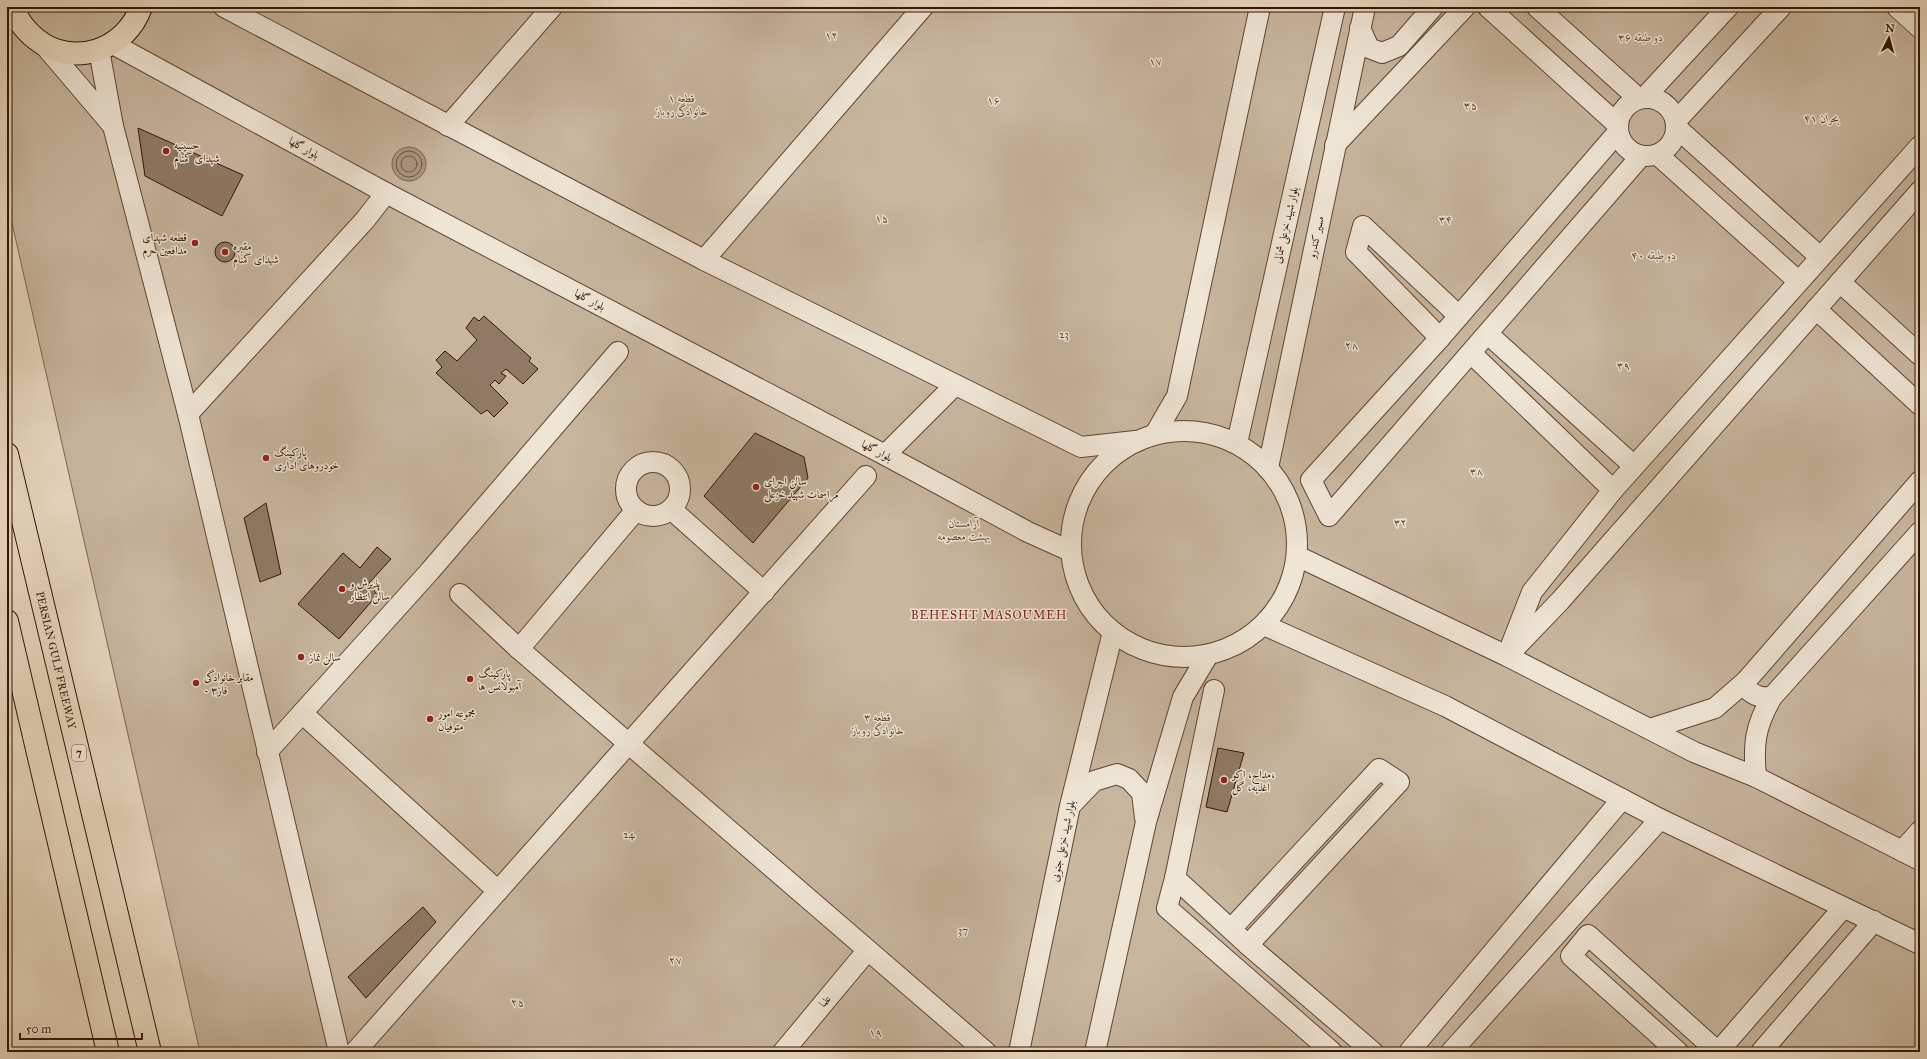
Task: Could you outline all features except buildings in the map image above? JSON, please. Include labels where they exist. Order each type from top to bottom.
[{"type":"main road","points":[[13,9],[27,31],[45,46],[62,52],[75,54],[106,47],[130,28],[142,7]]},
{"type":"main road","name":"PERSIAN GULF FREEWAY","points":[[7,454],[150,1052]]},
{"type":"main road","points":[[7,621],[108,1052]]},
{"type":"lane","points":[[224,7],[704,260],[1081,447],[1135,441],[1154,434],[1182,430],[1210,434],[1237,443],[1254,454],[1268,468],[1283,488],[1295,518],[1298,537],[1297,556],[1291,581],[1283,598],[1264,625],[1247,638],[1228,648],[1208,655],[1174,657],[1142,649],[1113,632],[1091,609],[1077,582],[1070,551],[1076,506],[1099,468],[1135,441]]},
{"type":"lane","points":[[448,126],[552,7]]},
{"type":"lane","points":[[704,260],[923,7]]},
{"type":"lane","points":[[1154,434],[1177,396],[1260,7]]},
{"type":"lane","name":"بلوار شهید خزعلی شمالی","points":[[1237,443],[1335,7]]},
{"type":"lane","name":"مسیر کندرو","points":[[1268,468],[1365,7]]},
{"type":"lane","points":[[1360,28],[1369,48],[1382,53],[1399,46],[1433,7]]},
{"type":"lane","points":[[1335,145],[1465,7]]},
{"type":"lane","points":[[1488,7],[1618,129]]},
{"type":"lane","points":[[1537,7],[1642,99],[1658,100],[1670,108],[1677,125],[1820,257]]},
{"type":"lane","points":[[1728,7],[1642,99],[1629,105],[1621,114],[1618,129],[1622,143],[1630,151],[1650,156],[1798,281]]},
{"type":"lane","points":[[1618,129],[1440,338],[1312,480],[1329,516],[1471,353],[1650,156],[1672,144],[1677,125],[1781,7]]},
{"type":"lane","points":[[1897,7],[1920,28]]},
{"type":"lane","points":[[45,46],[113,126]]},
{"type":"lane","points":[[106,47],[113,126],[188,414],[339,1052]]},
{"type":"lane","name":"بلوار گلها","points":[[106,47],[885,455],[1028,532],[1070,551]]},
{"type":"lane","points":[[1507,656],[1532,592],[1613,490],[1920,146]]},
{"type":"lane","points":[[1507,656],[1560,601],[1920,191]]},
{"type":"lane","points":[[188,414],[365,220],[386,193]]},
{"type":"lane","points":[[1440,338],[1356,252],[1363,226],[1459,316]]},
{"type":"lane","points":[[1840,282],[1920,355]]},
{"type":"lane","points":[[1816,309],[1920,405]]},
{"type":"lane","points":[[1488,334],[1634,466]]},
{"type":"lane","points":[[267,752],[430,571],[618,352]]},
{"type":"lane","points":[[1471,353],[1613,490]]},
{"type":"lane","points":[[885,455],[954,384]]},
{"type":"lane","points":[[649,463],[657,463],[666,466],[678,478],[680,487],[679,496],[671,509],[661,515],[652,516],[643,514],[636,510],[630,503],[627,495],[628,478],[633,471],[640,466],[649,463]]},
{"type":"lane","points":[[355,1052],[866,476]]},
{"type":"lane","points":[[1650,729],[1716,708],[1746,680],[1920,481]]},
{"type":"lane","points":[[671,509],[764,592]]},
{"type":"lane","points":[[519,649],[636,510]]},
{"type":"lane","points":[[1756,777],[1753,752],[1755,734],[1761,716],[1772,697],[1920,532]]},
{"type":"lane","points":[[1297,556],[1507,656],[1694,752],[1756,777],[1920,860]]},
{"type":"lane","points":[[460,594],[519,649],[867,951],[986,1052]]},
{"type":"lane","points":[[1264,625],[1445,706],[1660,819],[1920,944]]},
{"type":"lane","name":"بلوار شهید خزعلی جنوبی","points":[[1019,1052],[1070,806],[1113,632]]},
{"type":"lane","points":[[1095,1052],[1146,822],[1183,697],[1208,655]]},
{"type":"lane","points":[[1746,680],[1746,688],[1752,694],[1762,698],[1772,697]]},
{"type":"lane","points":[[1214,690],[1175,878],[1167,908],[1332,1052]]},
{"type":"lane","points":[[302,713],[498,891]]},
{"type":"lane","points":[[1232,929],[1379,769],[1399,782],[1248,945]]},
{"type":"lane","points":[[1070,806],[1094,781],[1117,774],[1129,779],[1142,793],[1146,822]]},
{"type":"lane","points":[[1409,1052],[1622,799]]},
{"type":"lane","points":[[1451,1052],[1660,819]]},
{"type":"lane","points":[[1902,851],[1920,831]]},
{"type":"lane","points":[[1175,878],[1248,945],[1374,1052]]},
{"type":"lane","points":[[1678,1052],[1571,956],[1588,934],[1718,1052],[1843,908]]},
{"type":"lane","points":[[1761,1052],[1874,922]]},
{"type":"lane","name":"علما","points":[[783,1052],[867,951]]},
{"type":"green space","name":"آرامستان بهشت معصومه","points":[[7,7],[1920,7],[1920,1052],[200,1052],[7,201]]},
{"type":"water","points":[[406,147],[412,147],[421,152],[425,158],[425,170],[421,176],[412,181],[406,181],[397,176],[392,167],[392,161],[397,152]]},
{"type":"place","name":"حسینیه شهدای گمنام","points":[[166,151]]},
{"type":"place","name":"قطعه شهدای مدافعین حرم","points":[[195,243]]},
{"type":"place","name":"مقبره شهدای گمنام","points":[[225,252]]},
{"type":"place","name":"پارکینگ خودروهای اداری","points":[[266,458]]},
{"type":"place","name":"سالن اجرای مراسمات شهید خزعلی","points":[[756,487]]},
{"type":"place","name":"پذیرش و سالن انتظار","points":[[342,589]]},
{"type":"place","name":"سالن نماز","points":[[301,657]]},
{"type":"place","name":"پارکینگ آمبولانس ها","points":[[470,679]]},
{"type":"place","name":"مقابر خانوادگی - فاز۳","points":[[196,683]]},
{"type":"place","name":"مجموعه امور متوفیان","points":[[430,719]]},
{"type":"place","name":"مداح، اکو، اغذیه، گل","points":[[1224,780]]},
{"type":"district","name":"BEHESHT MASOUMEH","points":[[989,615]]},
{"type":"park label","name":"۱۲","points":[[832,35]]},
{"type":"park label","name":"۳۶ دو طبقه","points":[[1641,37]]},
{"type":"park label","name":"۱۷","points":[[1156,61]]},
{"type":"park label","name":"۱۶","points":[[994,100]]},
{"type":"park label","name":"قطعه ۱ خانوادگی روباز","points":[[682,104]]},
{"type":"park label","name":"۳۵","points":[[1471,105]]},
{"type":"park label","name":"۴۱ بحران","points":[[1822,118]]},
{"type":"park label","name":"۱۵","points":[[882,218]]},
{"type":"park label","name":"۳۴","points":[[1446,219]]},
{"type":"park label","name":"۴۰ دو طبقه","points":[[1654,255]]},
{"type":"park label","name":"23","points":[[1064,334]]},
{"type":"park label","name":"۲۸","points":[[1352,345]]},
{"type":"park label","name":"۳۹","points":[[1624,365]]},
{"type":"park label","name":"۳۸","points":[[1477,471]]},
{"type":"park label","name":"۳۲","points":[[1401,522]]},
{"type":"park label","name":"قطعه ۳ خانوادگی روباز","points":[[878,723]]},
{"type":"park label","name":"24","points":[[629,834]]},
{"type":"park label","name":"37","points":[[963,930]]},
{"type":"park label","name":"۲۷","points":[[676,960]]},
{"type":"park label","name":"۲۵","points":[[518,1002]]},
{"type":"park label","name":"۱۹","points":[[876,1032]]}]
